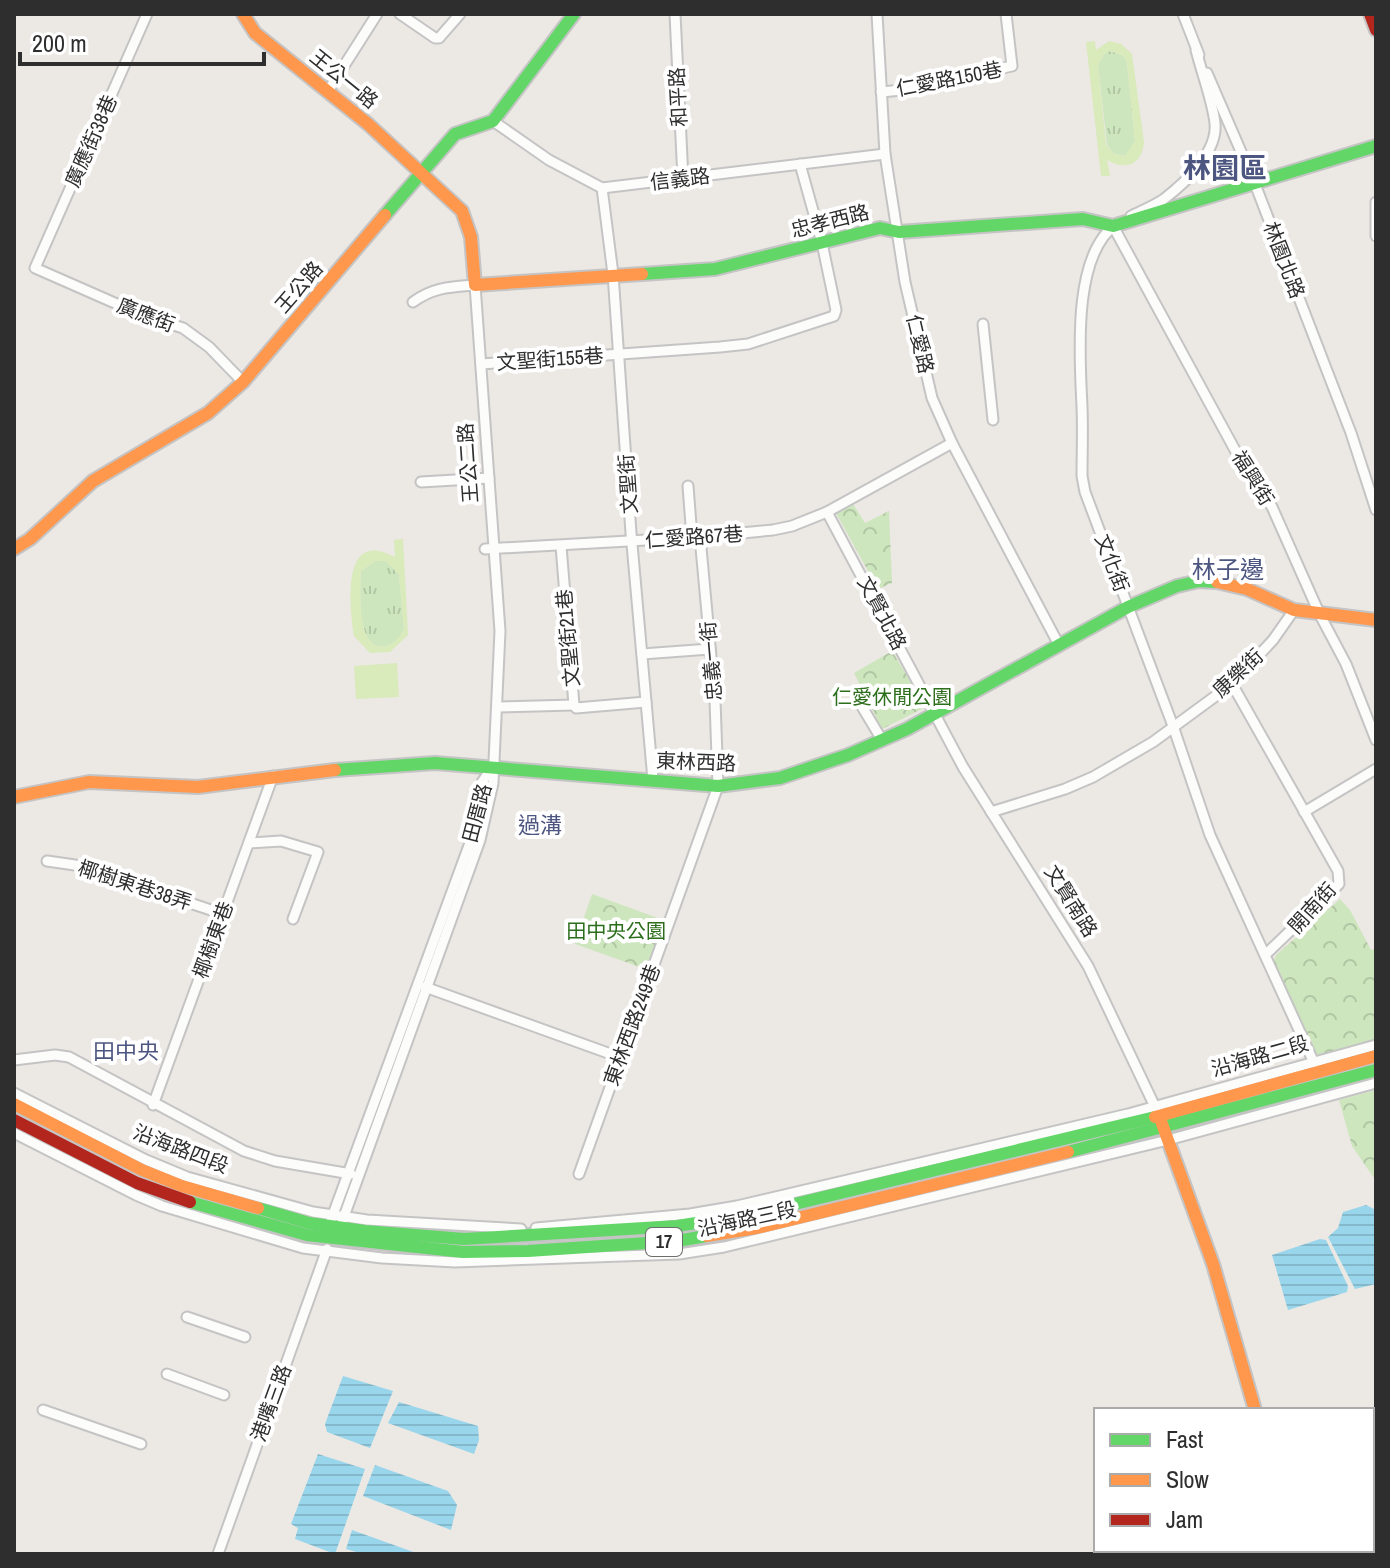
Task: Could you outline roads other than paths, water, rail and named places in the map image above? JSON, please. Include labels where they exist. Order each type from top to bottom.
[{"type":"street","name":"廣應街38巷","points":[[35,268],[147,14]]},
{"type":"street","name":"王公一路","points":[[243,14],[255,33],[423,173]]},
{"type":"street","points":[[328,91],[377,14]]},
{"type":"street","points":[[400,14],[439,38],[460,14]]},
{"type":"street","points":[[574,14],[493,121],[549,160],[602,188]]},
{"type":"street","name":"和平路","points":[[675,14],[683,179]]},
{"type":"street","name":"仁愛路","points":[[877,14],[885,154],[905,282],[932,398],[952,443],[1059,645]]},
{"type":"street","name":"仁愛路150巷","points":[[881,92],[1012,66],[1006,14]]},
{"type":"street","name":"林園北路","points":[[1183,14],[1255,184],[1351,433],[1376,510]]},
{"type":"street","points":[[1370,14],[1376,30]]},
{"type":"street","points":[[1113,226],[1163,200],[1206,155],[1215,125],[1196,50]]},
{"type":"street","name":"王公路","points":[[14,549],[30,539],[93,481],[208,413],[243,382],[455,134],[493,121]]},
{"type":"street","name":"忠孝西路","points":[[413,302],[439,288],[727,267],[880,228],[899,232],[1083,219],[1113,226],[1376,146]]},
{"type":"street","name":"信義路","points":[[602,188],[885,154]]},
{"type":"street","points":[[800,164],[822,243]]},
{"type":"street","name":"王公二路","points":[[423,173],[454,202],[469,223],[489,478],[490,549],[500,631],[492,768]]},
{"type":"street","name":"文聖街","points":[[602,188],[613,274],[653,780]]},
{"type":"street","points":[[1376,202],[1376,236]]},
{"type":"street","name":"文化街","points":[[1113,226],[1091,262],[1084,286],[1079,349],[1085,492],[1173,726],[1210,835],[1332,1096]]},
{"type":"street","name":"福興街","points":[[1113,226],[1235,450],[1272,507],[1320,615],[1346,664],[1376,740]]},
{"type":"street","name":"文聖街155巷","points":[[481,364],[748,344],[834,316],[836,310],[822,243]]},
{"type":"street","name":"廣應街","points":[[35,268],[142,315],[183,328],[209,347],[243,382]]},
{"type":"street","points":[[983,324],[993,420]]},
{"type":"street","name":"仁愛路67巷","points":[[490,549],[696,538],[792,526],[827,512],[952,443]]},
{"type":"street","points":[[421,482],[489,478]]},
{"type":"street","name":"忠義一街","points":[[688,486],[710,649],[718,786]]},
{"type":"street","name":"文賢北路","points":[[827,512],[937,714]]},
{"type":"street","name":"文聖街21巷","points":[[561,546],[574,705],[576,708],[646,702]]},
{"type":"street","name":"東林西路","points":[[14,797],[89,782],[198,787],[273,776],[435,763],[718,786],[780,778],[848,755],[937,714],[1128,607],[1177,586],[1199,581],[1222,582],[1247,589],[1294,610],[1376,620]]},
{"type":"street","name":"康樂街","points":[[991,812],[1093,777],[1153,742],[1232,684],[1273,640],[1294,610]]},
{"type":"street","points":[[642,654],[710,649]]},
{"type":"street","name":"開南街","points":[[1232,684],[1338,871],[1339,884],[1265,955]]},
{"type":"street","points":[[858,700],[882,740]]},
{"type":"street","points":[[497,707],[574,705]]},
{"type":"street","name":"文賢南路","points":[[937,714],[963,767],[1104,994],[1185,1178],[1236,1332],[1255,1408]]},
{"type":"street","name":"田厝路","points":[[325,1251],[422,986],[473,836],[482,782],[492,768]]},
{"type":"street","points":[[1304,812],[1376,769]]},
{"type":"street","name":"椰樹東巷","points":[[153,1105],[273,776]]},
{"type":"street","name":"東林西路249巷","points":[[579,1174],[718,786]]},
{"type":"street","points":[[249,843],[281,841],[318,852],[293,919]]},
{"type":"street","name":"椰樹東巷38弄","points":[[47,861],[75,865],[223,914]]},
{"type":"street","points":[[422,986],[619,1057]]},
{"type":"street","name":"沿海路二段","points":[[1162,1123],[1319,1072],[1376,1045]]},
{"type":"street","points":[[14,1060],[55,1055],[69,1057],[153,1105],[244,1151],[275,1161],[353,1174]]},
{"type":"street","name":"沿海路二段","points":[[1162,1123],[1376,1056]]},
{"type":"street","name":"沿海路二段","points":[[1319,1072],[1376,1070]]},
{"type":"street","points":[[1162,1123],[1332,1096],[1376,1083]]},
{"type":"street","name":"沿海路四段","points":[[14,1093],[146,1160],[334,1227]]},
{"type":"street","name":"沿海路四段","points":[[14,1104],[142,1170],[182,1186],[309,1223],[334,1227]]},
{"type":"street","name":"17","points":[[14,1120],[112,1171],[161,1192],[307,1235],[334,1227]]},
{"type":"street","name":"沿海路三段","points":[[325,1251],[455,1262],[691,1245],[759,1233],[985,1166],[1162,1123]]},
{"type":"street","name":"沿海路三段","points":[[334,1227],[464,1239],[688,1219],[985,1166],[1162,1123]]},
{"type":"street","points":[[14,1133],[162,1206],[303,1248],[325,1251]]},
{"type":"street","points":[[688,1219],[691,1245]]},
{"type":"street","name":"沿海路三段","points":[[334,1227],[463,1252],[528,1256]]},
{"type":"street","name":"港嘴三路","points":[[218,1554],[325,1251]]},
{"type":"street","points":[[187,1317],[245,1337]]},
{"type":"street","points":[[167,1374],[224,1395]]},
{"type":"street","points":[[43,1410],[141,1444]]},
{"type":"water","points":[[1366,1205],[1374,1209],[1376,1217],[1376,1284],[1355,1289],[1328,1237],[1338,1228],[1343,1212]]},
{"type":"water","points":[[1320,1239],[1326,1240],[1348,1286],[1347,1292],[1288,1310],[1272,1255]]},
{"type":"water","points":[[343,1376],[393,1391],[370,1448],[327,1432],[325,1424]]},
{"type":"water","points":[[399,1402],[478,1426],[479,1440],[474,1454],[388,1423]]},
{"type":"water","points":[[318,1454],[365,1469],[335,1554],[295,1539],[298,1528],[291,1524]]},
{"type":"water","points":[[375,1465],[448,1491],[457,1505],[451,1530],[363,1496]]},
{"type":"water","points":[[352,1530],[419,1554],[363,1554],[346,1549]]},
{"type":"district","name":"林園區","points":[[1225,168]]},
{"type":"district","name":"林子邊","points":[[1228,570]]},
{"type":"district","name":"過溝","points":[[540,825]]},
{"type":"district","name":"田中央","points":[[126,1051]]},
{"type":"park label","name":"仁愛休閒公園","points":[[892,697]]},
{"type":"park label","name":"田中央公園","points":[[616,931]]}]
